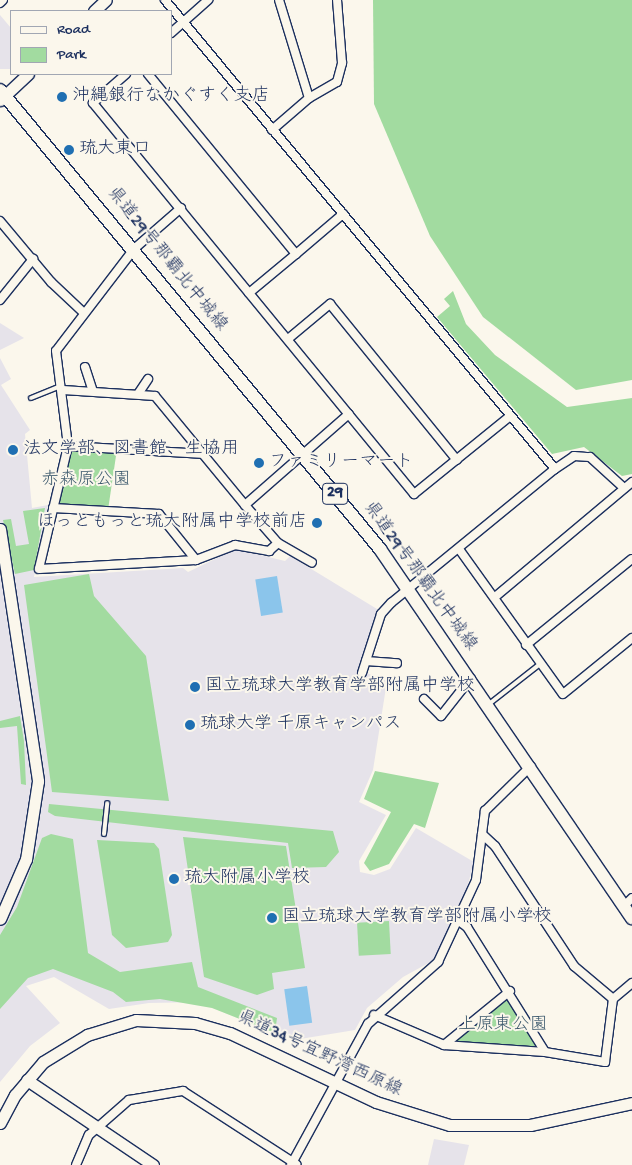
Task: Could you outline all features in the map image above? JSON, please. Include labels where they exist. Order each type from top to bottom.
[{"type":"main road","points":[[95,10],[106,0]]},
{"type":"main road","points":[[2,95],[27,75]]},
{"type":"main road","name":"県道29号那覇北中城線","points":[[2,95],[134,249],[302,453],[409,588],[530,766],[628,902],[632,918]]},
{"type":"main road","points":[[0,529],[35,746],[37,788],[19,880],[0,919]]},
{"type":"main road","name":"県道34号宜野湾西原線","points":[[0,1123],[27,1080],[48,1058],[87,1035],[136,1020],[164,1020],[230,1033],[401,1112],[477,1128],[530,1125],[632,1102]]},
{"type":"main road","points":[[27,1080],[153,1165]]},
{"type":"street","points":[[0,3],[3,0]]},
{"type":"street","points":[[165,0],[555,469]]},
{"type":"street","points":[[172,32],[208,0]]},
{"type":"street","points":[[279,0],[309,98]]},
{"type":"street","points":[[272,130],[309,98],[337,82],[342,63],[337,0]]},
{"type":"street","points":[[125,75],[93,103],[414,494],[510,416]]},
{"type":"street","points":[[149,75],[296,254]]},
{"type":"street","points":[[180,208],[134,249],[56,351],[63,388],[68,446],[38,569],[196,560],[236,544],[269,551],[278,543]]},
{"type":"street","points":[[249,292],[343,214]]},
{"type":"street","points":[[0,221],[84,313]]},
{"type":"street","points":[[0,300],[33,259]]},
{"type":"street","points":[[288,340],[330,304],[457,460]]},
{"type":"street","points":[[85,367],[94,391]]},
{"type":"street","points":[[138,394],[148,379]]},
{"type":"street","points":[[63,388],[155,396],[278,543],[312,563]]},
{"type":"street","points":[[245,504],[349,414]]},
{"type":"street","points":[[68,446],[205,454]]},
{"type":"street","points":[[362,673],[381,614],[409,588],[555,469],[574,456],[590,456],[624,488]]},
{"type":"street","points":[[494,597],[632,482]]},
{"type":"street","points":[[53,508],[159,514],[196,560]]},
{"type":"street","points":[[459,549],[526,645],[563,694],[632,638]]},
{"type":"street","points":[[526,645],[632,559]]},
{"type":"street","points":[[366,660],[397,663]]},
{"type":"street","points":[[424,699],[441,716],[471,678]]},
{"type":"street","points":[[76,1165],[96,1128],[129,1100],[183,1091],[294,1164],[335,1083],[374,1016],[438,962],[459,921],[476,880],[485,810],[530,766]]},
{"type":"street","points":[[482,834],[495,846],[574,966],[613,999]]},
{"type":"street","points":[[459,921],[510,991],[545,1052]]},
{"type":"street","points":[[374,1016],[444,1045],[545,1052],[605,1062],[613,999],[632,983]]},
{"type":"street","points":[[444,1045],[510,991]]},
{"type":"lane","points":[[31,398],[63,388]]},
{"type":"lane","points":[[489,705],[540,664]]},
{"type":"lane","points":[[104,834],[107,803]]},
{"type":"shaded area","points":[[0,15],[10,27],[10,69],[0,69]]},
{"type":"shaded area","points":[[0,323],[24,338],[0,350]]},
{"type":"shaded area","name":"琉球大学 千原キャンパス","points":[[0,358],[11,379],[1,385],[30,430],[25,434],[32,508],[48,505],[34,577],[183,568],[188,572],[236,549],[285,561],[290,556],[377,609],[359,670],[387,681],[373,770],[359,802],[386,815],[359,861],[360,872],[374,875],[390,869],[416,828],[474,862],[467,888],[434,960],[403,977],[367,1008],[355,1030],[294,1040],[247,1015],[203,1002],[149,1003],[109,1009],[54,977],[26,986],[60,1023],[30,1046],[0,1082]]},
{"type":"shaded area","points":[[434,1139],[469,1145],[464,1165],[428,1165]]},
{"type":"green space","points":[[373,0],[632,0],[632,380],[576,390],[483,317],[430,236],[374,104]]},
{"type":"green space","points":[[453,291],[466,324],[495,355],[567,407],[632,398],[632,474],[622,476],[584,447],[552,454],[437,317],[450,306],[444,299]]},
{"type":"green space","name":"赤森原公園","points":[[68,446],[117,449],[108,510],[53,508]]},
{"type":"green space","points":[[45,508],[34,570],[15,574],[3,520],[11,519],[16,546],[29,544],[23,511]]},
{"type":"green space","points":[[89,574],[94,596],[146,656],[169,801],[52,792],[24,585]]},
{"type":"green space","points":[[20,716],[24,741],[26,785],[21,784],[17,726],[0,728],[0,721]]},
{"type":"green space","points":[[375,771],[439,783],[425,828],[414,824],[389,864],[370,871],[364,863],[391,812],[364,799]]},
{"type":"green space","points":[[49,804],[333,831],[339,852],[326,867],[292,868],[288,843],[55,816],[48,812]]},
{"type":"green space","points":[[51,834],[73,839],[88,953],[120,972],[192,962],[198,987],[277,1018],[275,1033],[212,1008],[160,999],[126,1002],[113,992],[53,969],[28,978],[0,1009],[0,935],[17,907],[42,838]]},
{"type":"green space","points":[[183,837],[286,846],[305,968],[272,973],[274,989],[257,995],[204,977]]},
{"type":"green space","points":[[97,840],[154,843],[159,849],[172,935],[168,942],[126,948],[112,935]]},
{"type":"green space","points":[[389,921],[391,954],[359,956],[357,923]]},
{"type":"green space","name":"上原東公園","points":[[510,991],[545,1052],[444,1045]]},
{"type":"water","points":[[277,576],[283,613],[261,616],[255,579]]},
{"type":"water","points":[[307,986],[312,1023],[289,1026],[284,989]]},
{"type":"place","name":"沖縄銀行なかぐすく支店","points":[[62,97]]},
{"type":"place","name":"琉大東口","points":[[69,150]]},
{"type":"place","name":"法文学部、図書館、生協用","points":[[13,450]]},
{"type":"place","name":"ファミリーマート","points":[[259,463]]},
{"type":"place","name":"ほっともっと琉大附属中学校前店","points":[[317,523]]},
{"type":"place","name":"国立琉球大学教育学部附属中学校","points":[[195,687]]},
{"type":"place","name":"琉球大学 千原キャンパス","points":[[190,725]]},
{"type":"place","name":"琉大附属小学校","points":[[174,879]]},
{"type":"place","name":"国立琉球大学教育学部附属小学校","points":[[272,918]]}]
